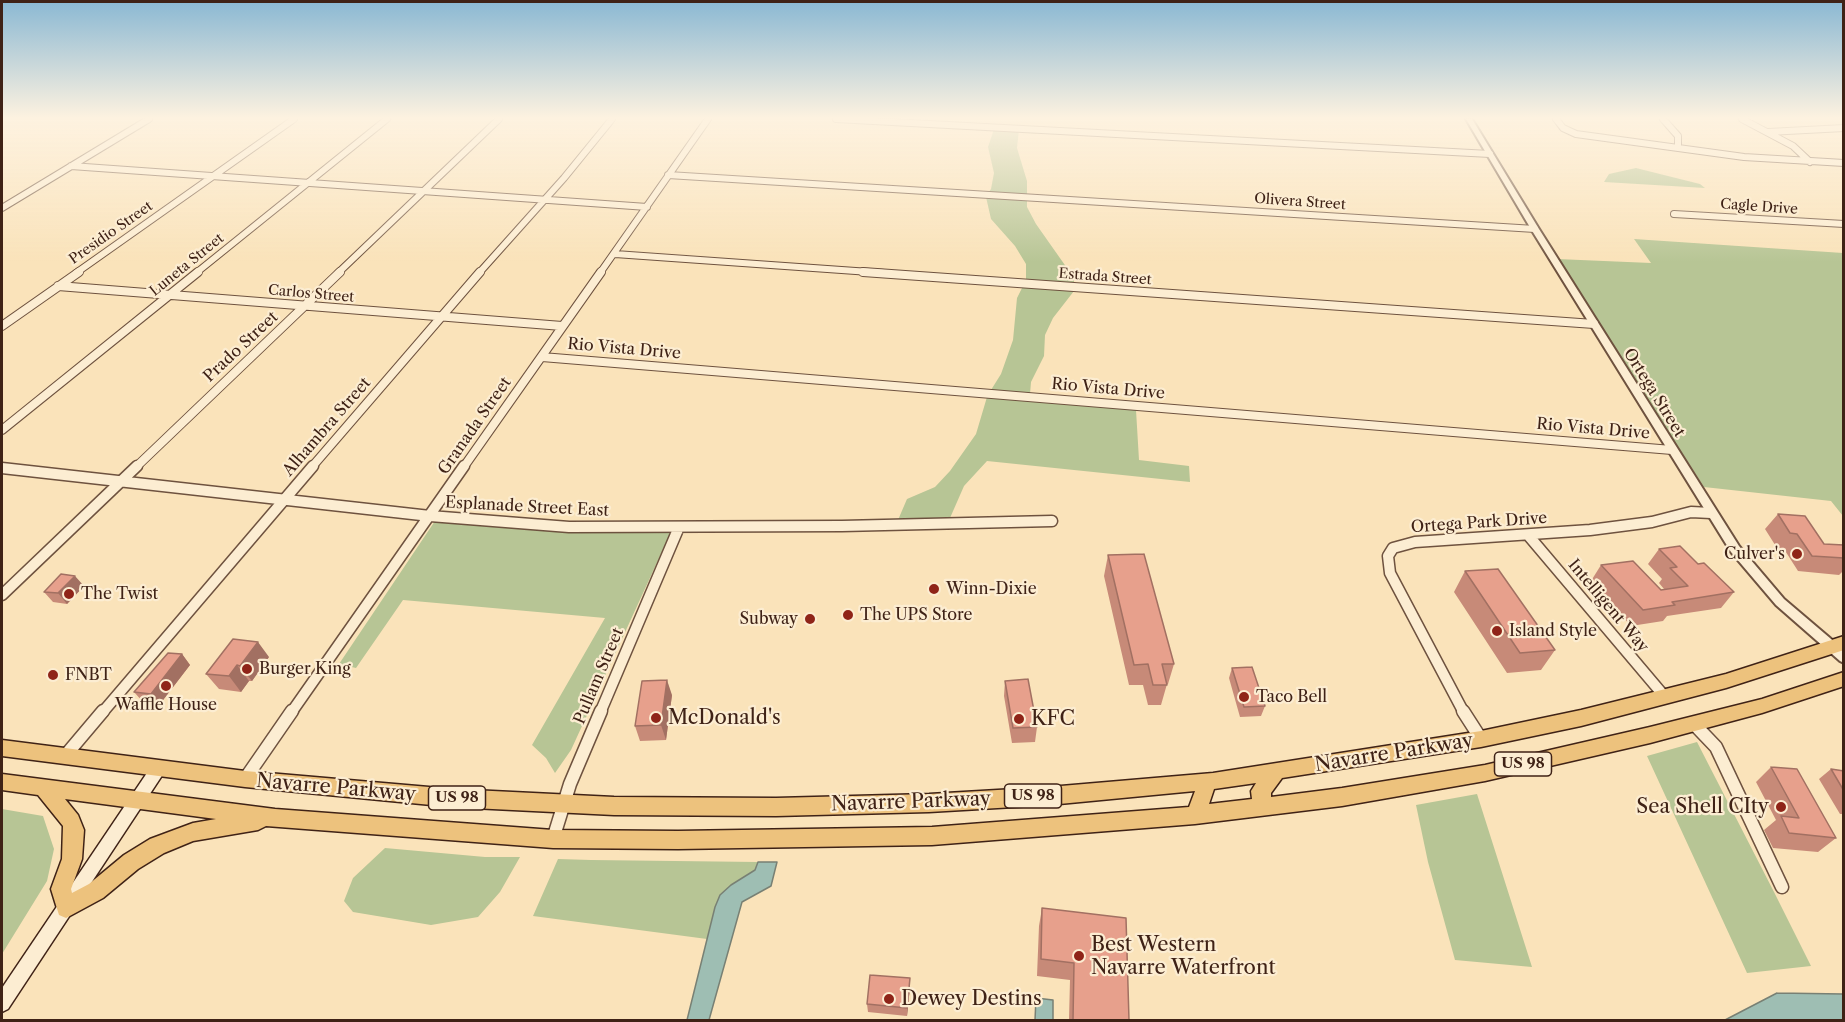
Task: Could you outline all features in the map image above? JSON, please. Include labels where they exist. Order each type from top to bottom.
[{"type":"highway","name":"Navarre Parkway","points":[[2,748],[245,779],[452,798],[563,804],[776,807],[929,803],[1205,782],[1481,739],[1581,718],[1839,650]]},
{"type":"highway","name":"Navarre Parkway","points":[[2,782],[274,818],[423,831],[553,838],[813,840],[932,836],[1263,808],[1485,773],[1694,724],[1844,679]]},
{"type":"highway","points":[[1263,808],[1260,800],[1261,791],[1277,771]]},
{"type":"highway","points":[[1196,815],[1204,794],[1205,782]]},
{"type":"highway","points":[[44,788],[71,821],[74,830],[72,859],[61,889],[66,908],[96,891],[144,853],[177,838],[193,832],[274,818]]},
{"type":"main road","points":[[2,1003],[159,769]]},
{"type":"street","points":[[2,208],[70,167]]},
{"type":"street","points":[[82,167],[646,207]]},
{"type":"street","name":"Presidio Street","points":[[2,326],[226,167]]},
{"type":"street","name":"Luneta Street","points":[[2,430],[328,167]]},
{"type":"street","name":"Prado Street","points":[[2,595],[448,167]]},
{"type":"street","name":"Alhambra Street","points":[[65,756],[572,167]]},
{"type":"street","name":"Granada Street","points":[[245,779],[562,326],[615,254],[674,167]]},
{"type":"street","name":"Ortega Street","points":[[1498,167],[1711,513],[1759,580],[1839,650]]},
{"type":"street","name":"Olivera Street","points":[[668,175],[1535,229]]},
{"type":"street","name":"Cagle Drive","points":[[1674,214],[1844,224]]},
{"type":"street","name":"Estrada Street","points":[[615,254],[1594,324]]},
{"type":"street","name":"Carlos Street","points":[[58,286],[562,326]]},
{"type":"street","name":"Rio Vista Drive","points":[[542,357],[1672,450]]},
{"type":"street","name":"Esplanade Street East","points":[[2,468],[430,516],[569,527],[1052,521]]},
{"type":"street","name":"Ortega Park Drive","points":[[1481,739],[1456,702],[1390,573],[1389,556],[1393,548],[1415,542],[1528,535],[1652,522],[1691,512],[1711,513]]},
{"type":"street","name":"Pullam Street","points":[[553,838],[563,804],[679,527]]},
{"type":"street","name":"Intelligent Way","points":[[1528,535],[1665,697]]},
{"type":"street","points":[[1694,724],[1716,747],[1782,886]]},
{"type":"green space","points":[[993,167],[1023,167],[1027,181],[1027,195],[988,193],[994,173]]},
{"type":"green space","points":[[1636,168],[1700,184],[1705,188],[1604,182],[1609,174]]},
{"type":"green space","points":[[986,197],[1027,200],[1027,207],[1036,224],[1074,278],[1074,284],[1026,281],[1026,264],[1015,246],[991,219]]},
{"type":"green space","points":[[1634,239],[1843,253],[1843,516],[1831,501],[1704,487],[1557,259],[1651,263]]},
{"type":"green space","points":[[1023,286],[1074,291],[1053,318],[1045,335],[1044,356],[1031,382],[1030,394],[991,390],[1001,374],[1013,340],[1017,298]]},
{"type":"green space","points":[[987,397],[1136,410],[1139,460],[1189,466],[1190,482],[987,461],[964,486],[950,518],[898,520],[907,499],[935,487],[950,471],[976,434]]},
{"type":"green space","points":[[435,521],[567,532],[671,532],[571,750],[555,773],[546,758],[532,745],[605,618],[403,600],[356,668],[339,664]]},
{"type":"green space","points":[[1697,742],[1811,966],[1747,973],[1647,756]]},
{"type":"green space","points":[[1477,794],[1532,967],[1455,960],[1428,862],[1416,805]]},
{"type":"green space","points":[[2,809],[43,816],[54,849],[47,881],[2,954]]},
{"type":"green space","points":[[385,848],[485,857],[520,857],[500,892],[478,917],[431,925],[353,912],[344,901],[353,878]]},
{"type":"green space","points":[[558,859],[758,862],[755,870],[731,885],[715,907],[707,939],[533,916]]},
{"type":"water","points":[[758,862],[777,862],[771,886],[742,902],[709,1020],[687,1020],[720,895],[755,870]]},
{"type":"water","points":[[1777,993],[1843,994],[1843,1020],[1725,1020]]},
{"type":"water","points":[[1036,998],[1053,1000],[1053,1020],[1035,1020]]},
{"type":"building","points":[[1778,514],[1805,516],[1824,544],[1844,545],[1844,558],[1812,556],[1797,534],[1790,533]]},
{"type":"building","points":[[1680,546],[1698,564],[1704,563],[1734,592],[1672,602],[1675,605],[1643,610],[1601,565],[1633,561],[1661,590],[1688,586],[1670,568],[1677,567],[1659,549]]},
{"type":"building","points":[[1144,554],[1174,664],[1162,664],[1167,685],[1153,685],[1148,664],[1134,665],[1108,555]]},
{"type":"building","points":[[1498,569],[1555,650],[1520,653],[1465,571]]},
{"type":"building","points":[[61,574],[75,576],[58,593],[44,592]]},
{"type":"building","points":[[233,639],[258,642],[240,666],[237,665],[229,676],[206,674]]},
{"type":"building","points":[[168,653],[182,654],[151,694],[134,692]]},
{"type":"building","points":[[1252,667],[1265,706],[1244,707],[1232,668]]},
{"type":"building","points":[[1028,679],[1037,727],[1013,728],[1005,681]]},
{"type":"building","points":[[667,680],[661,725],[635,726],[642,681]]},
{"type":"building","points":[[1771,767],[1797,769],[1836,838],[1789,833],[1781,816],[1799,818]]},
{"type":"building","points":[[1831,769],[1844,771],[1844,791]]},
{"type":"building","name":"Best Western Navarre Waterfront","points":[[1042,908],[1126,918],[1129,1020],[1073,1020],[1074,963],[1041,959]]},
{"type":"building","name":"Dewey Destins","points":[[870,975],[910,978],[907,1008],[867,1004]]},
{"type":"place","name":"Culver's","points":[[1797,554]]},
{"type":"place","name":"Winn-Dixie","points":[[934,589]]},
{"type":"place","name":"The Twist","points":[[69,594]]},
{"type":"place","name":"The UPS Store","points":[[848,615]]},
{"type":"place","name":"Subway","points":[[810,619]]},
{"type":"place","name":"Island Style","points":[[1497,631]]},
{"type":"place","name":"Burger King","points":[[247,669]]},
{"type":"place","name":"FNBT","points":[[53,675]]},
{"type":"place","name":"Waffle House","points":[[166,686]]},
{"type":"place","name":"Taco Bell","points":[[1244,697]]},
{"type":"place","name":"McDonald's","points":[[656,718]]},
{"type":"place","name":"KFC","points":[[1019,719]]},
{"type":"place","name":"Sea Shell CIty","points":[[1781,807]]},
{"type":"place","name":"Best Western Navarre Waterfront","points":[[1079,956]]},
{"type":"place","name":"Dewey Destins","points":[[889,999]]}]
